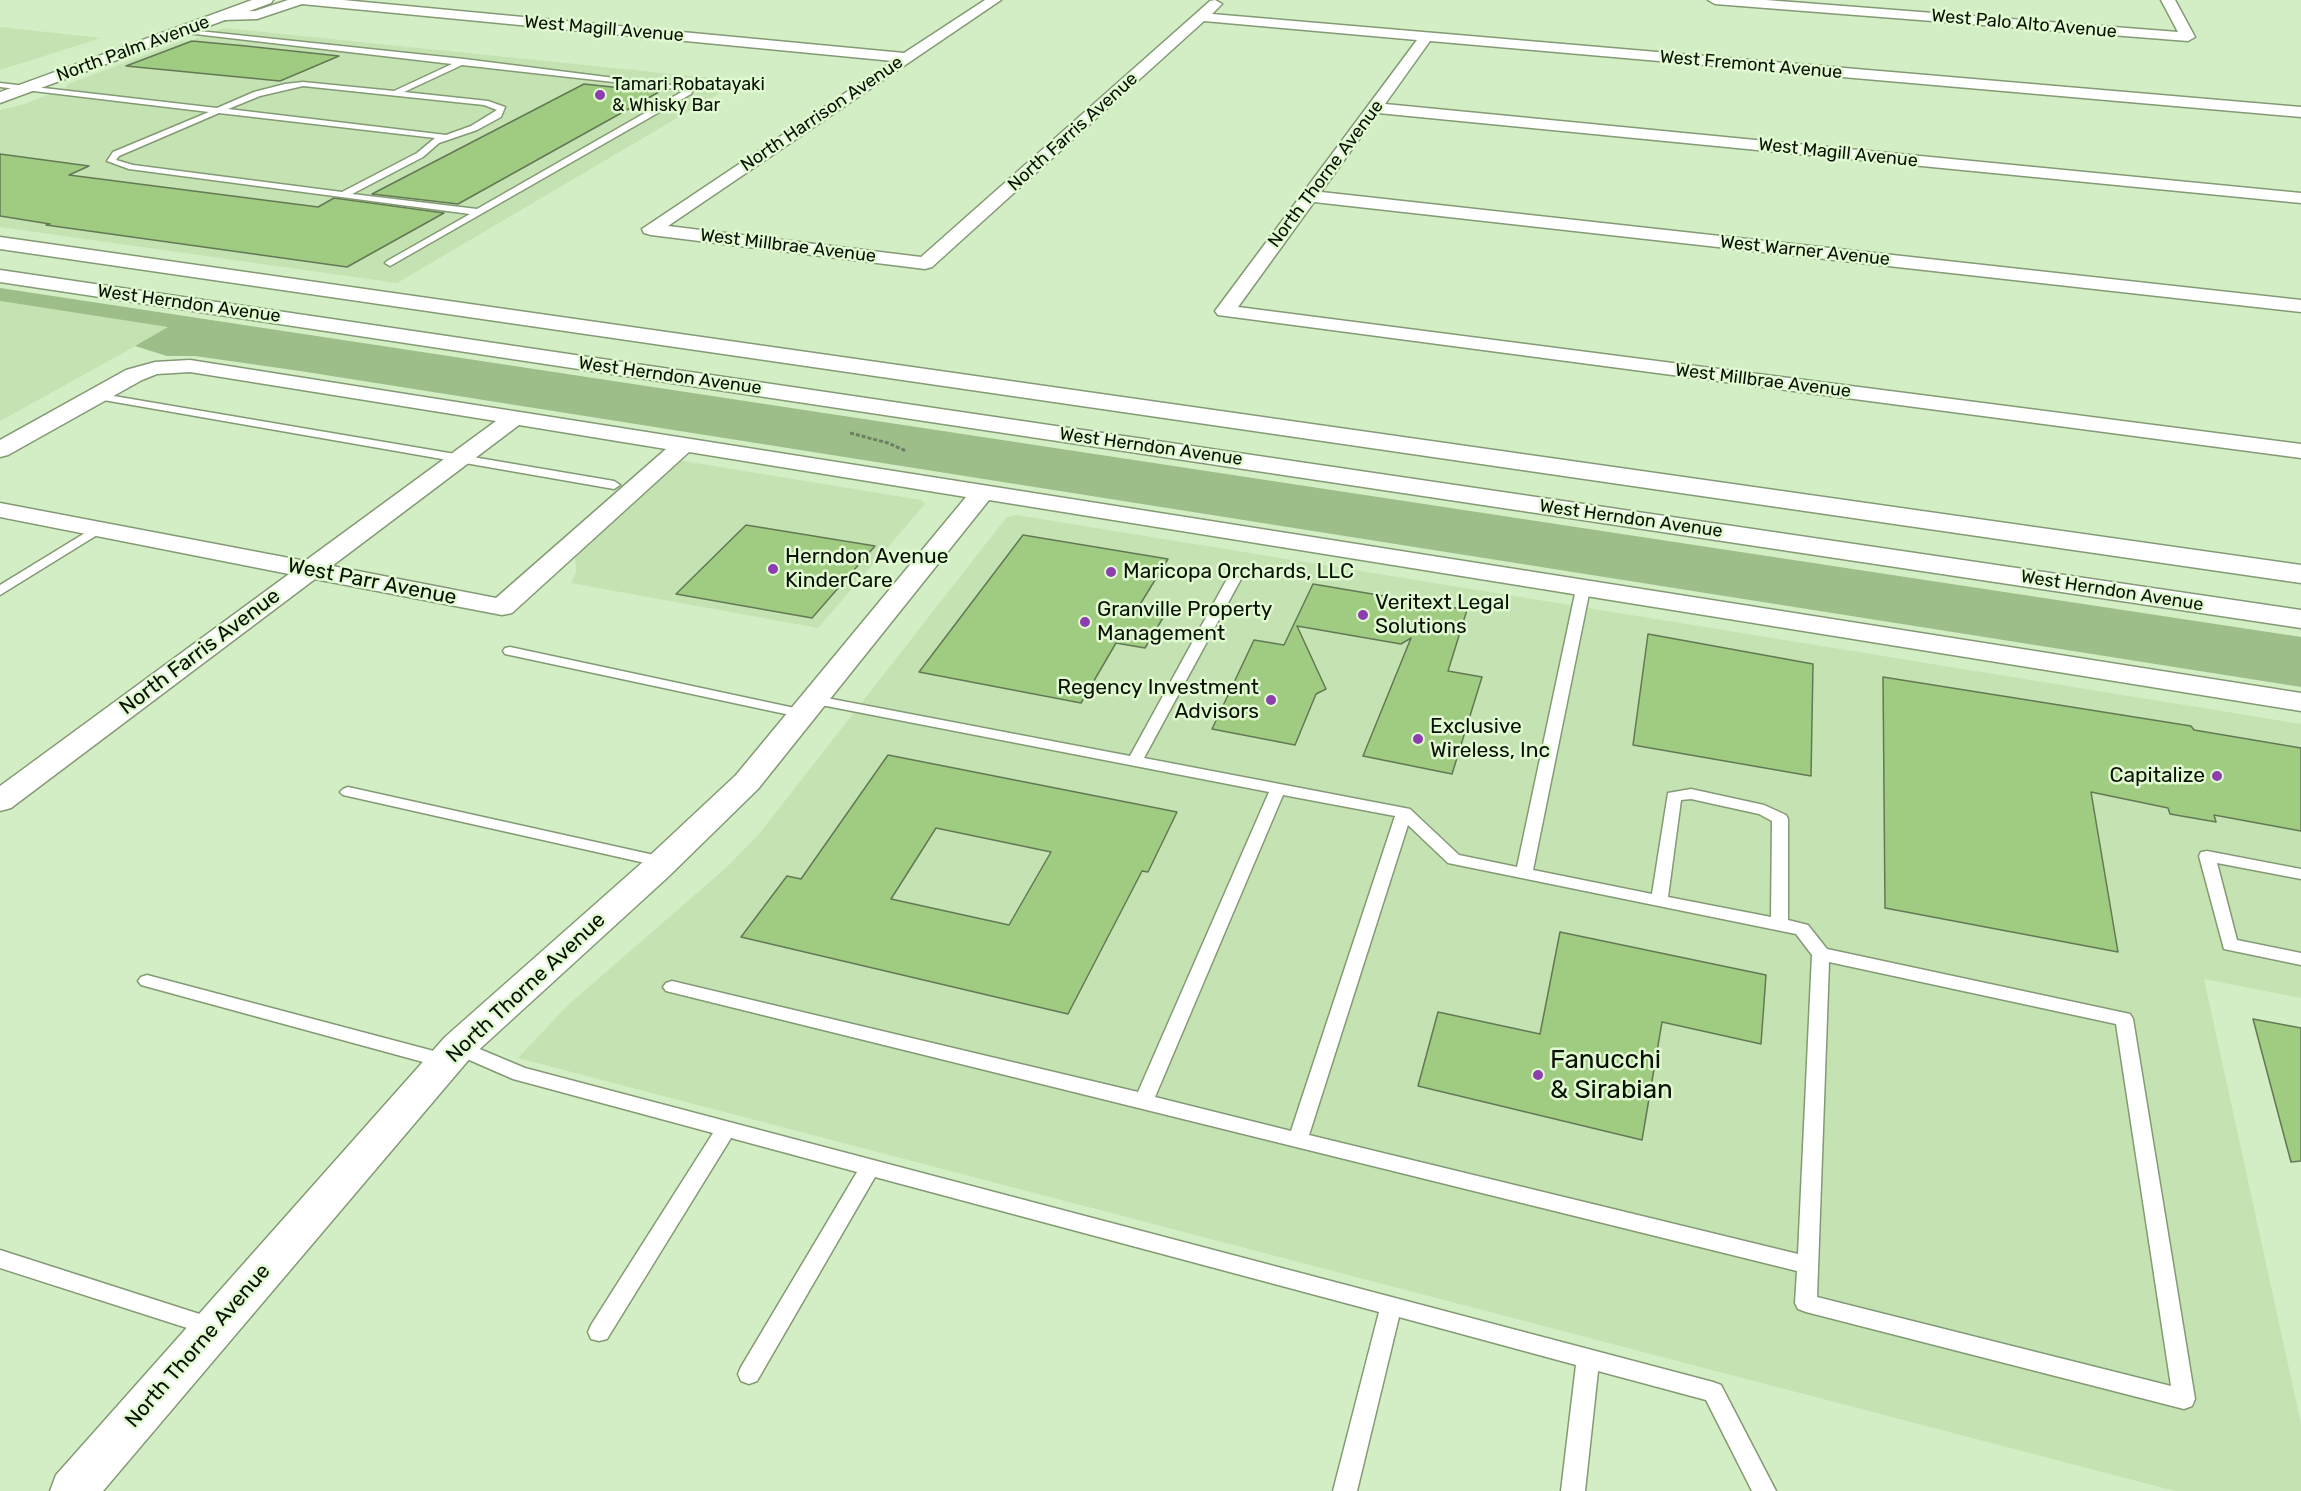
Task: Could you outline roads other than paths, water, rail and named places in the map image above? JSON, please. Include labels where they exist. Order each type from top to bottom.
[{"type":"main road","name":"North Palm Avenue","points":[[1,91],[234,0]]},
{"type":"main road","points":[[180,32],[177,30],[183,24],[249,0]]},
{"type":"main road","name":"North Palm Avenue","points":[[1,91],[26,89],[266,0]]},
{"type":"main road","name":"West Herndon Avenue","points":[[0,243],[2301,574]]},
{"type":"main road","name":"West Herndon Avenue","points":[[0,276],[2301,619]]},
{"type":"street","points":[[223,15],[242,17],[257,15],[301,0]]},
{"type":"street","name":"West Magill Avenue","points":[[301,0],[907,58]]},
{"type":"street","name":"North Harrison Avenue","points":[[651,229],[994,0]]},
{"type":"street","name":"North Farris Avenue","points":[[925,263],[1219,0]]},
{"type":"street","name":"West Palo Alto Avenue","points":[[1716,0],[2188,37],[2168,0]]},
{"type":"street","name":"West Fremont Avenue","points":[[1202,17],[2301,112]]},
{"type":"street","name":"North Thorne Avenue","points":[[1225,311],[1426,37]]},
{"type":"street","name":"West Magill Avenue","points":[[1375,108],[2301,198]]},
{"type":"street","name":"West Warner Avenue","points":[[1308,196],[2301,306]]},
{"type":"street","name":"West Millbrae Avenue","points":[[651,229],[925,263]]},
{"type":"street","name":"West Millbrae Avenue","points":[[1225,311],[2301,451]]},
{"type":"street","points":[[0,450],[134,375],[155,368],[190,366],[2301,702]]},
{"type":"street","name":"North Farris Avenue","points":[[0,801],[516,417]]},
{"type":"street","name":"West Parr Avenue","points":[[0,510],[502,607],[685,444]]},
{"type":"street","name":"North Thorne Avenue","points":[[73,1491],[452,1054],[663,862],[747,782],[984,491]]},
{"type":"lane","points":[[180,32],[464,61],[690,88],[688,92],[390,263]]},
{"type":"lane","points":[[395,93],[464,61]]},
{"type":"lane","points":[[418,144],[429,145],[444,137],[474,128],[498,115],[502,109],[486,103],[315,84],[285,86],[269,89],[116,154],[111,161],[132,167],[478,212]]},
{"type":"lane","points":[[26,89],[444,137]]},
{"type":"lane","points":[[1,91],[367,138]]},
{"type":"lane","points":[[343,195],[420,155],[428,149],[429,145]]},
{"type":"lane","points":[[96,396],[614,485]]},
{"type":"lane","points":[[0,591],[98,529]]},
{"type":"lane","points":[[1135,761],[1234,579]]},
{"type":"lane","points":[[1524,874],[1583,589]]},
{"type":"lane","points":[[510,651],[810,707],[1135,761],[1404,813],[1454,859],[1802,929],[1821,954],[1806,1303],[2184,1399],[2124,1019],[1821,954]]},
{"type":"lane","points":[[1144,1101],[1278,789]]},
{"type":"lane","points":[[348,792],[663,862]]},
{"type":"lane","points":[[1659,901],[1674,796],[1691,794],[1764,810],[1780,819],[1779,924]]},
{"type":"lane","points":[[1298,1140],[1404,813]]},
{"type":"lane","points":[[2301,874],[2207,856],[2229,945],[2301,958]]},
{"type":"lane","points":[[147,981],[452,1054],[870,1168],[1713,1392],[1764,1491]]},
{"type":"lane","points":[[672,987],[1808,1265]]},
{"type":"lane","points":[[599,1332],[726,1129]]},
{"type":"lane","points":[[749,1374],[870,1168]]},
{"type":"lane","points":[[0,1259],[214,1328]]},
{"type":"lane","points":[[1345,1491],[1391,1306]]},
{"type":"lane","points":[[1573,1491],[1588,1358]]},
{"type":"place","name":"Tamari Robatayaki & Whisky Bar","points":[[600,95]]},
{"type":"place","name":"Herndon Avenue KinderCare","points":[[773,569]]},
{"type":"place","name":"Maricopa Orchards, LLC","points":[[1111,572]]},
{"type":"place","name":"Veritext Legal Solutions","points":[[1363,615]]},
{"type":"place","name":"Granville Property Management","points":[[1085,622]]},
{"type":"place","name":"Regency Investment Advisors","points":[[1271,700]]},
{"type":"place","name":"Exclusive Wireless, Inc","points":[[1418,739]]},
{"type":"place","name":"Capitalize","points":[[2217,776]]},
{"type":"place","name":"Fanucchi & Sirabian","points":[[1538,1075]]}]
